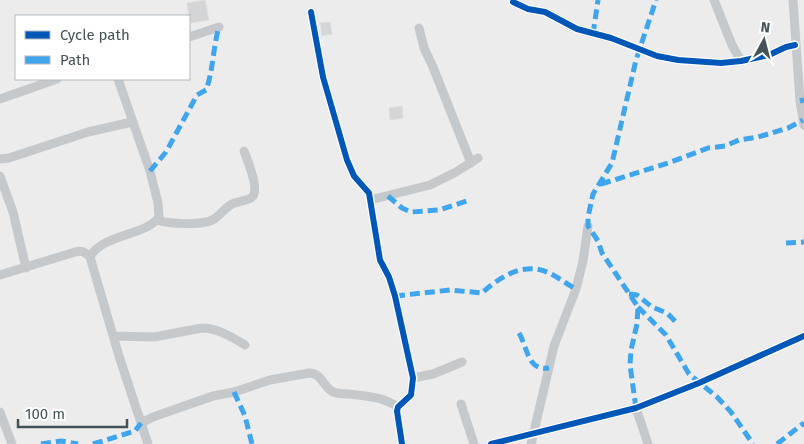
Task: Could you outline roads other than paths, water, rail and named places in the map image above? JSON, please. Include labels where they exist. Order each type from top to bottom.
[{"type":"street","points":[[714,0],[732,45],[741,61]]},
{"type":"street","points":[[793,0],[800,101],[804,125]]},
{"type":"street","points":[[512,2],[528,9],[544,12],[577,30],[611,38],[657,56],[698,62],[741,61],[769,55],[795,44]]},
{"type":"street","points":[[310,12],[323,77],[347,160],[354,176],[367,190],[370,200],[380,260],[389,277],[413,378],[411,395],[398,407],[397,416],[402,444]]},
{"type":"street","points":[[190,37],[219,27]]},
{"type":"street","points":[[370,200],[430,185],[474,160],[424,48],[419,28]]},
{"type":"street","points":[[0,98],[54,80]]},
{"type":"street","points":[[90,257],[98,246],[150,224],[159,217],[158,203],[140,139],[132,122],[118,80]]},
{"type":"street","points":[[0,158],[10,158],[88,132],[132,122]]},
{"type":"street","points":[[157,220],[165,223],[210,221],[232,204],[251,198],[255,192],[251,169],[244,151]]},
{"type":"street","points":[[0,176],[13,212],[26,268]]},
{"type":"street","points":[[531,444],[554,346],[576,289],[583,261],[588,226]]},
{"type":"street","points":[[0,275],[26,268],[57,256],[81,250],[86,252],[90,257],[148,444]]},
{"type":"street","points":[[113,336],[154,337],[210,328],[231,336],[245,345]]},
{"type":"street","points":[[491,444],[636,408],[699,383],[804,336]]},
{"type":"street","points":[[413,378],[433,374],[462,362]]},
{"type":"street","points":[[141,423],[213,396],[234,392],[270,380],[309,372],[320,377],[326,386],[336,393],[388,400],[398,407]]},
{"type":"street","points":[[461,404],[474,444]]},
{"type":"street","points":[[636,408],[648,444]]},
{"type":"street","points":[[0,412],[12,444]]}]
